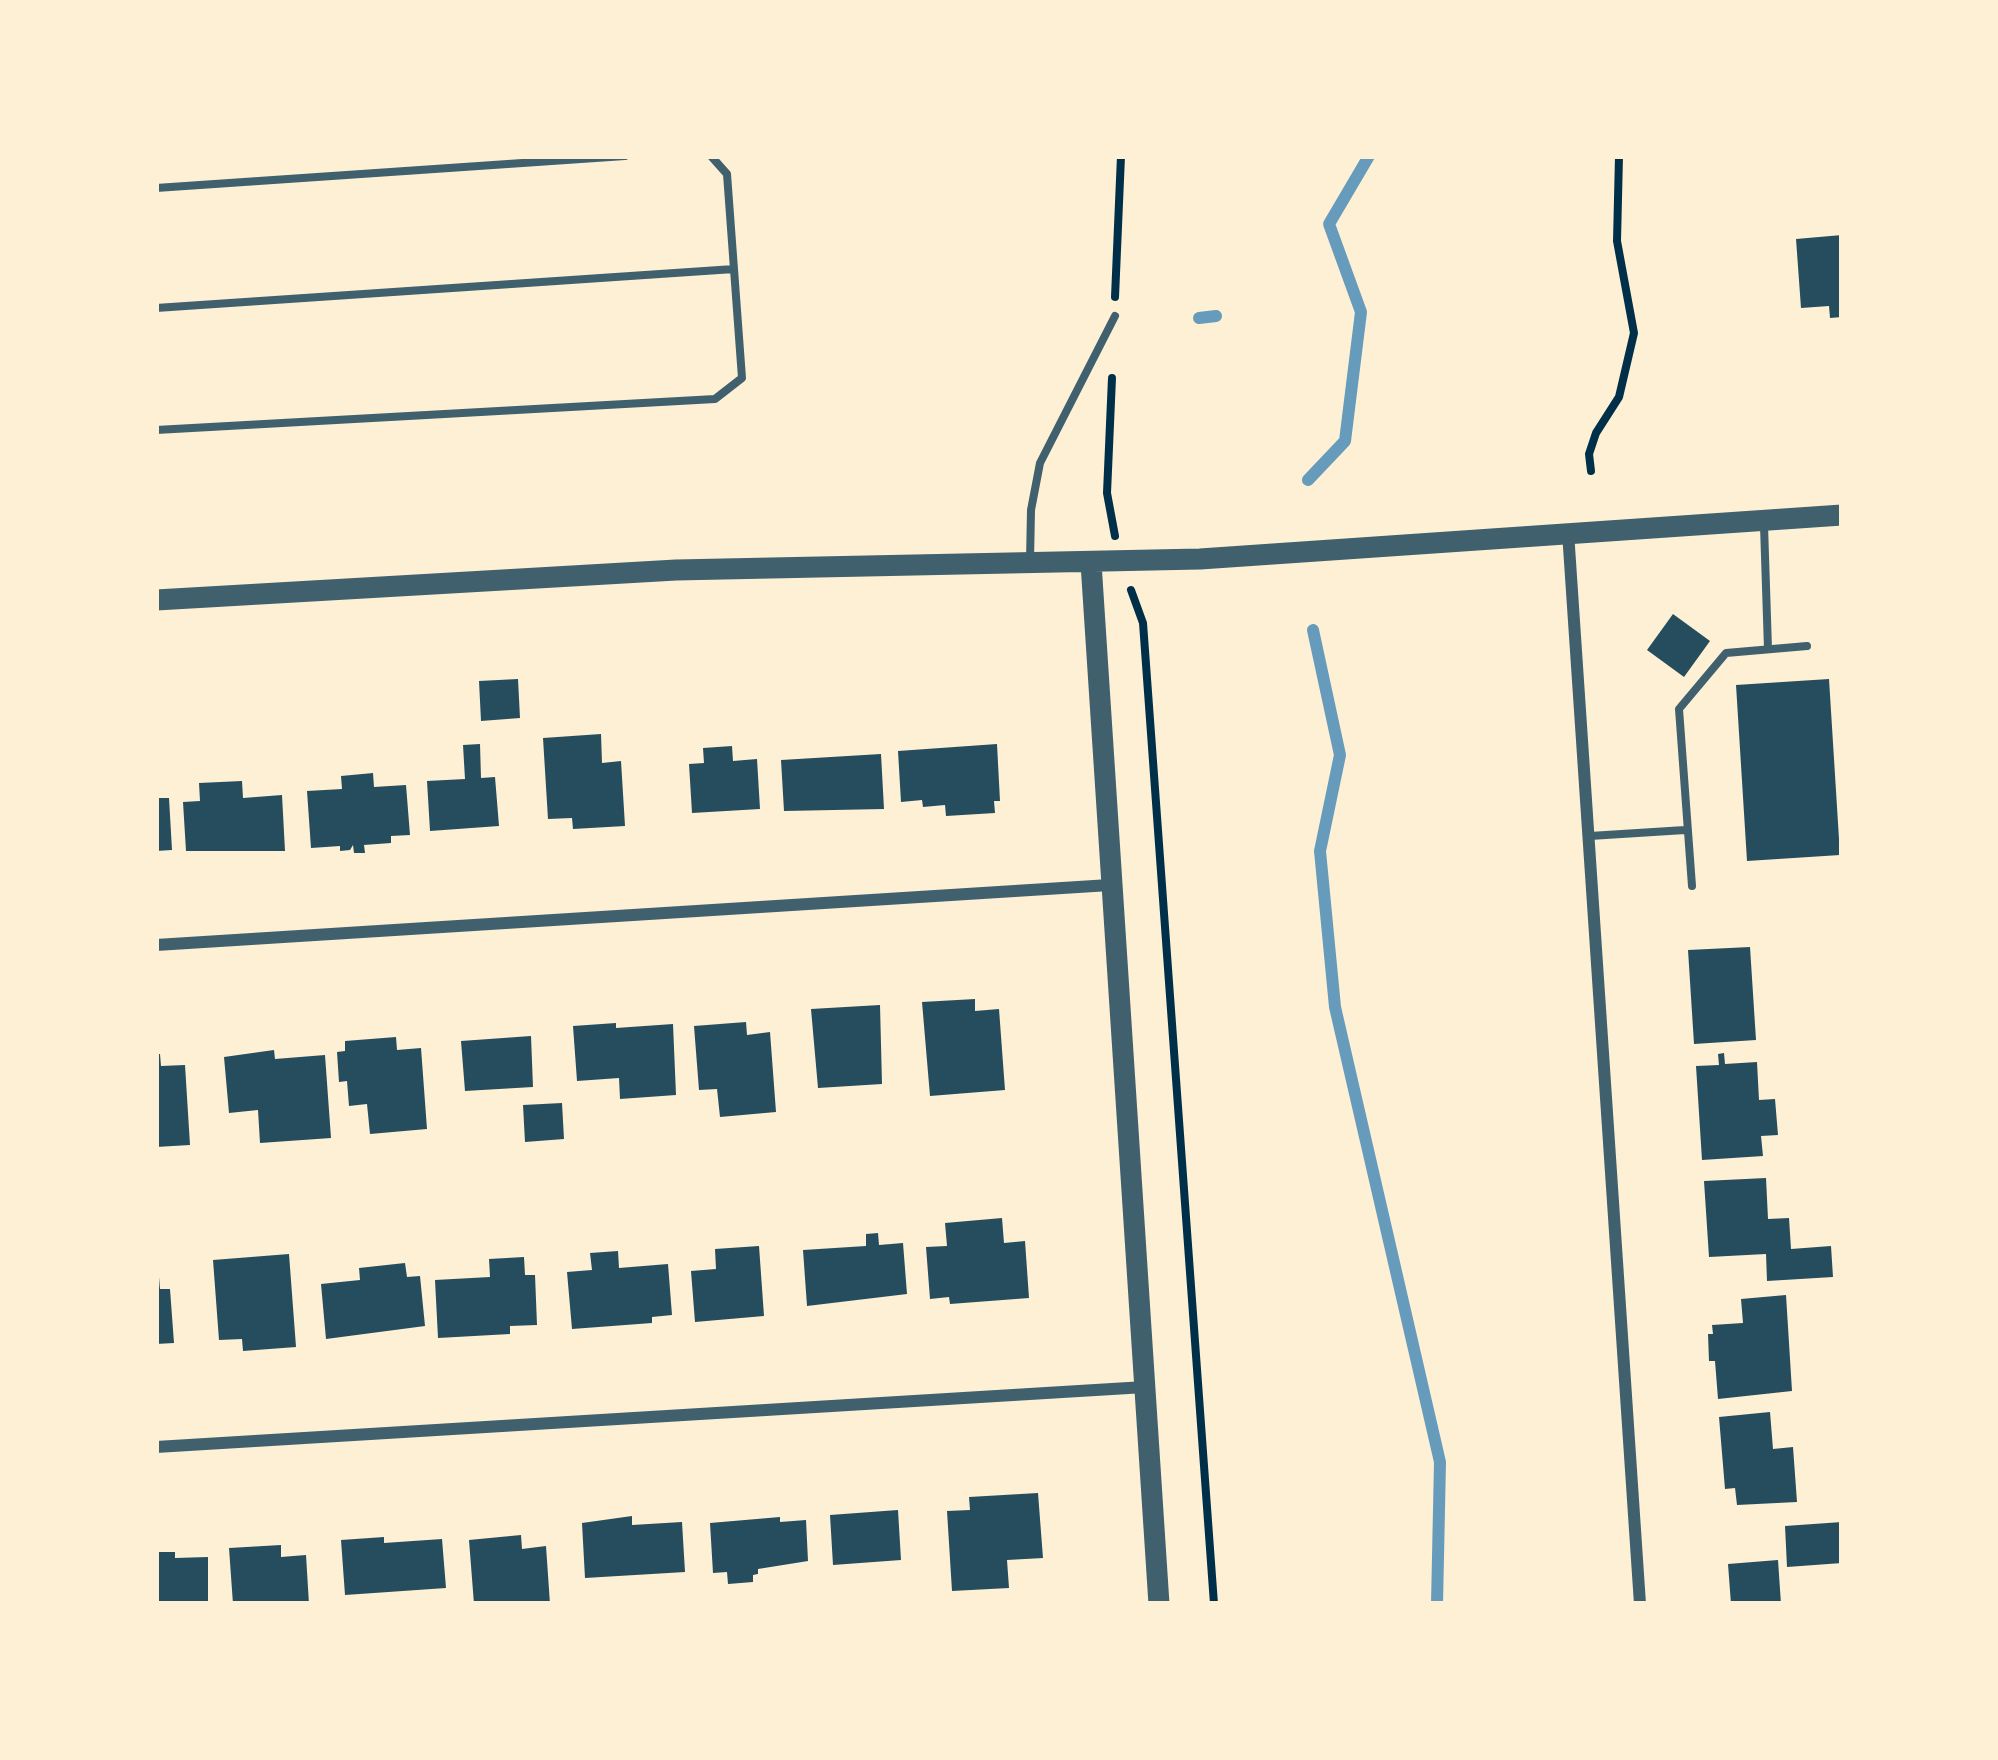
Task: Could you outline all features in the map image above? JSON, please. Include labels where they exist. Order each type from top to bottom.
[{"type":"street","points":[[156,600],[541,576],[1200,559],[1842,515]]},
{"type":"street","points":[[1568,532],[1640,1604]]},
{"type":"street","points":[[1091,563],[1160,1604]]},
{"type":"street","points":[[156,945],[1110,885]]},
{"type":"street","points":[[156,1447],[1145,1387]]},
{"type":"lane","points":[[156,188],[625,156]]},
{"type":"lane","points":[[156,430],[715,399],[742,378],[727,173],[712,156]]},
{"type":"lane","points":[[156,308],[734,269]]},
{"type":"lane","points":[[1030,563],[1031,510],[1040,463],[1114,316]]},
{"type":"lane","points":[[1764,520],[1768,650]]},
{"type":"lane","points":[[1692,886],[1679,709],[1726,653],[1807,646]]},
{"type":"lane","points":[[1588,836],[1685,830]]},
{"type":"path","points":[[1591,471],[1589,454],[1619,397],[1634,334],[1617,241],[1619,156]]},
{"type":"path","points":[[1140,613],[1214,1604]]},
{"type":"building","points":[[1842,235],[1842,317],[1830,318],[1829,306],[1801,308],[1796,239]]},
{"type":"building","points":[[1673,614],[1710,641],[1684,677],[1647,650]]},
{"type":"building","points":[[518,679],[520,718],[481,721],[479,681]]},
{"type":"building","points":[[1829,679],[1840,855],[1747,861],[1736,685]]},
{"type":"building","points":[[601,734],[602,763],[621,761],[625,826],[573,829],[572,818],[548,819],[543,738]]},
{"type":"building","points":[[480,744],[481,778],[495,777],[499,826],[430,831],[427,781],[465,779],[463,745]]},
{"type":"building","points":[[997,744],[1000,801],[994,801],[995,813],[946,816],[945,805],[901,802],[898,751]]},
{"type":"building","points":[[732,746],[733,761],[757,759],[760,809],[692,813],[689,764],[704,763],[703,748]]},
{"type":"building","points":[[881,754],[884,809],[784,811],[781,760]]},
{"type":"building","points":[[373,773],[374,787],[406,785],[410,835],[391,836],[391,843],[364,845],[365,853],[354,853],[353,845],[340,851],[340,846],[311,848],[307,791],[342,789],[341,776]]},
{"type":"building","points":[[242,781],[243,798],[282,795],[285,851],[186,851],[183,802],[200,801],[199,783]]},
{"type":"building","points":[[156,798],[169,798],[172,850],[156,851]]},
{"type":"building","points":[[1750,947],[1756,1040],[1694,1044],[1688,950]]},
{"type":"building","points":[[975,999],[975,1011],[999,1009],[1005,1090],[930,1096],[922,1002]]},
{"type":"building","points":[[880,1005],[882,1084],[818,1088],[811,1009]]},
{"type":"building","points":[[746,1022],[747,1035],[770,1032],[776,1112],[720,1117],[717,1089],[699,1090],[694,1026]]},
{"type":"building","points":[[616,1023],[616,1028],[673,1024],[676,1095],[620,1099],[619,1078],[577,1081],[573,1026]]},
{"type":"building","points":[[531,1036],[533,1087],[465,1091],[461,1041]]},
{"type":"building","points":[[396,1037],[397,1050],[421,1048],[427,1129],[370,1134],[367,1104],[349,1106],[347,1081],[339,1082],[337,1052],[345,1051],[345,1041]]},
{"type":"building","points":[[274,1050],[275,1059],[325,1055],[331,1138],[260,1143],[258,1110],[229,1113],[224,1057]]},
{"type":"building","points":[[1724,1053],[1725,1064],[1757,1062],[1759,1100],[1775,1099],[1778,1135],[1761,1136],[1763,1156],[1702,1160],[1696,1066],[1719,1065],[1718,1054]]},
{"type":"building","points":[[156,1054],[160,1054],[161,1066],[185,1065],[190,1145],[156,1147]]},
{"type":"building","points":[[562,1103],[564,1139],[525,1142],[523,1105]]},
{"type":"building","points":[[1766,1178],[1768,1219],[1789,1218],[1791,1249],[1831,1246],[1833,1277],[1767,1281],[1766,1254],[1709,1257],[1704,1181]]},
{"type":"building","points":[[1002,1218],[1004,1243],[1025,1241],[1029,1298],[950,1304],[949,1297],[930,1299],[926,1247],[947,1246],[945,1223]]},
{"type":"building","points":[[878,1233],[879,1245],[903,1243],[907,1294],[807,1306],[803,1250],[866,1246],[866,1234]]},
{"type":"building","points":[[759,1246],[764,1316],[695,1322],[691,1271],[716,1269],[715,1249]]},
{"type":"building","points":[[618,1251],[619,1268],[668,1264],[672,1315],[652,1317],[652,1323],[572,1329],[567,1272],[592,1270],[590,1253]]},
{"type":"building","points":[[289,1254],[296,1347],[243,1351],[242,1339],[219,1340],[213,1260]]},
{"type":"building","points":[[524,1257],[525,1275],[535,1275],[537,1325],[510,1326],[510,1334],[438,1338],[435,1280],[490,1277],[489,1259]]},
{"type":"building","points":[[405,1263],[407,1277],[420,1276],[425,1326],[326,1339],[321,1284],[360,1280],[359,1268]]},
{"type":"building","points":[[156,1277],[160,1289],[170,1289],[174,1343],[156,1344]]},
{"type":"building","points":[[1786,1295],[1792,1391],[1718,1399],[1715,1361],[1709,1361],[1712,1325],[1743,1323],[1741,1299]]},
{"type":"building","points":[[1770,1412],[1773,1449],[1793,1447],[1797,1502],[1737,1505],[1735,1488],[1725,1489],[1719,1417]]},
{"type":"building","points":[[1038,1493],[1043,1558],[1007,1560],[1009,1588],[952,1591],[947,1511],[970,1510],[969,1497]]},
{"type":"building","points":[[898,1510],[901,1560],[833,1565],[830,1515]]},
{"type":"building","points":[[632,1516],[632,1525],[682,1522],[685,1572],[585,1578],[582,1523]]},
{"type":"building","points":[[780,1517],[780,1522],[806,1520],[808,1561],[758,1569],[753,1582],[728,1584],[727,1572],[713,1573],[710,1523]]},
{"type":"building","points":[[1842,1522],[1842,1563],[1787,1567],[1785,1526]]},
{"type":"building","points":[[521,1535],[522,1549],[546,1546],[550,1604],[474,1604],[469,1540]]},
{"type":"building","points":[[384,1537],[384,1543],[442,1539],[446,1588],[345,1595],[341,1540]]},
{"type":"building","points":[[281,1545],[281,1557],[306,1555],[309,1604],[233,1604],[229,1548]]},
{"type":"building","points":[[156,1552],[175,1552],[175,1558],[208,1557],[208,1604],[156,1604]]},
{"type":"building","points":[[1778,1560],[1781,1604],[1731,1604],[1728,1564]]},
{"type":"waterway","points":[[1308,480],[1345,441],[1361,312],[1329,224],[1369,156]]},
{"type":"waterway","points":[[1199,318],[1216,316]]},
{"type":"waterway","points":[[1313,630],[1340,755],[1320,851],[1335,1007],[1440,1462],[1437,1604]]}]
